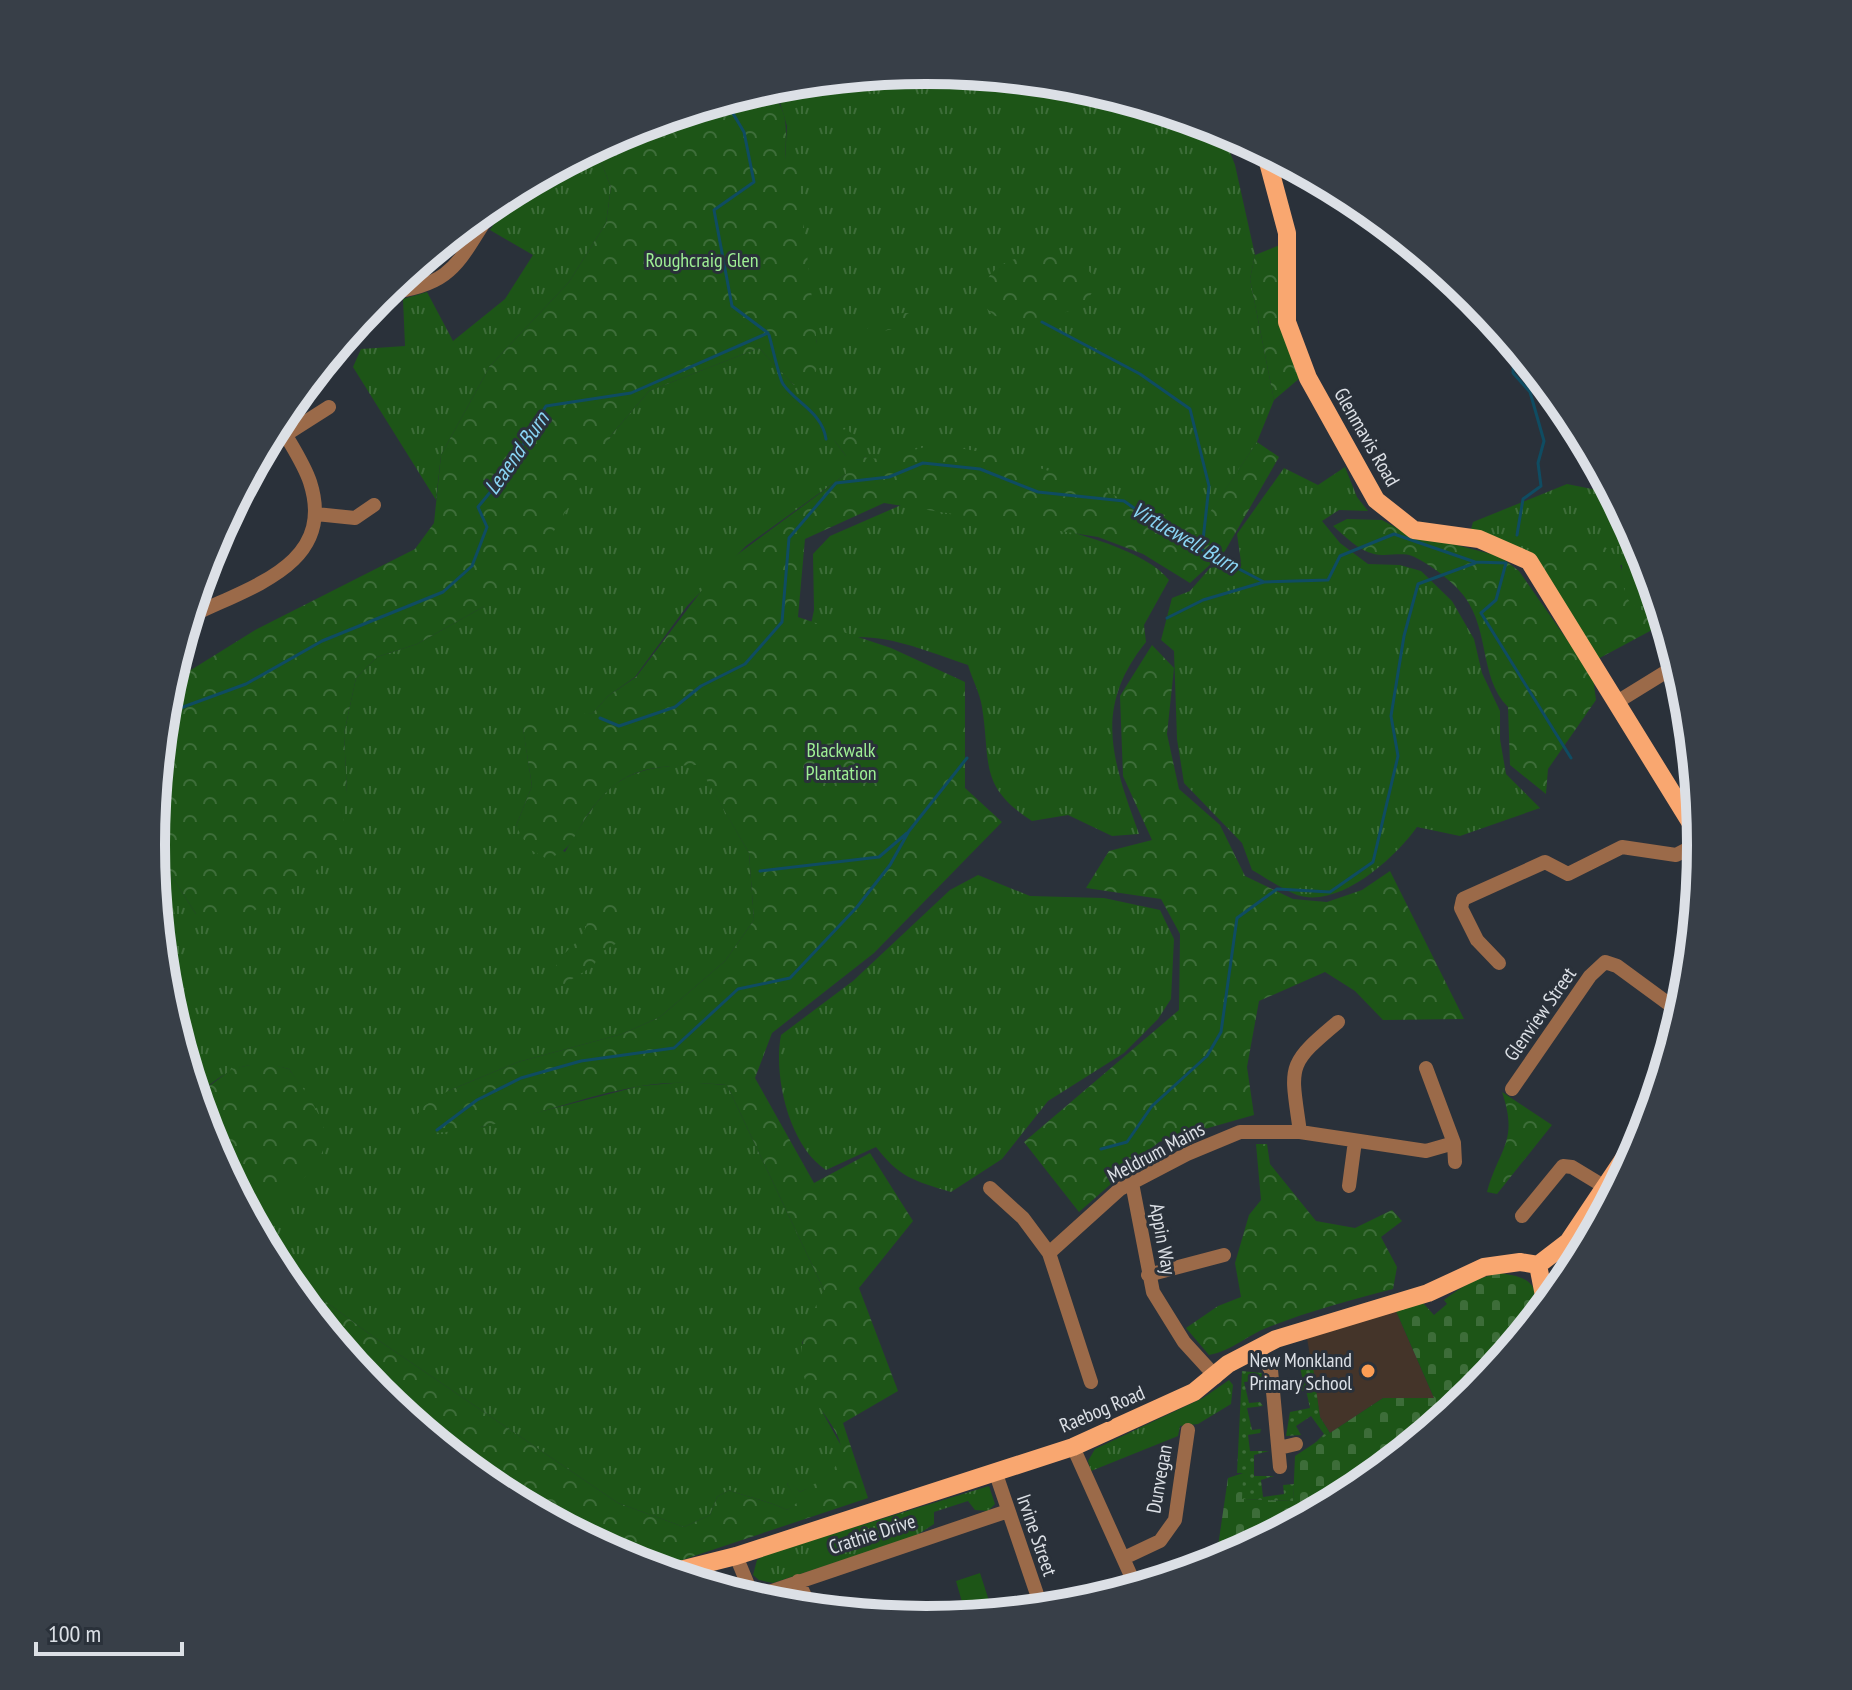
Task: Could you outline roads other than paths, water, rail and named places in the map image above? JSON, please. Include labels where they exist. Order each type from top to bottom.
[{"type":"main road","name":"Glenmavis Road","points":[[1269,165],[1287,233],[1287,322],[1308,378],[1376,500],[1414,530],[1479,539],[1529,561],[1686,816]]},
{"type":"main road","points":[[1543,1290],[1538,1265],[1568,1242],[1610,1179]]},
{"type":"main road","name":"Raebog Road","points":[[688,1568],[736,1556],[1073,1447],[1194,1392],[1216,1377],[1228,1364],[1276,1339],[1416,1297],[1484,1267],[1520,1262],[1538,1265]]},
{"type":"street","points":[[409,288],[430,283],[446,273],[468,252],[484,226]]},
{"type":"street","points":[[202,610],[293,564],[312,536],[316,514],[310,481],[285,435],[329,407]]},
{"type":"street","points":[[316,514],[355,518],[374,505]]},
{"type":"street","points":[[1617,702],[1666,672]]},
{"type":"street","points":[[1499,963],[1477,940],[1461,908],[1463,899],[1545,862],[1568,874],[1622,847],[1676,855],[1687,848]]},
{"type":"street","name":"Glenview Street","points":[[1512,1089],[1590,976],[1605,962],[1617,966],[1669,1004]]},
{"type":"street","points":[[1300,1132],[1293,1072],[1296,1060],[1338,1022]]},
{"type":"street","points":[[1426,1068],[1454,1143],[1455,1162]]},
{"type":"street","name":"Meldrum Mains","points":[[1049,1253],[1120,1189],[1240,1132],[1300,1132],[1426,1151],[1454,1143]]},
{"type":"street","points":[[1349,1186],[1355,1141]]},
{"type":"street","points":[[1522,1216],[1542,1201],[1563,1166],[1572,1167],[1605,1187]]},
{"type":"street","name":"Appin Way","points":[[1132,1183],[1148,1275],[1163,1313],[1216,1377]]},
{"type":"street","points":[[990,1188],[1023,1218],[1049,1253],[1091,1382]]},
{"type":"street","points":[[1148,1275],[1224,1255]]},
{"type":"street","points":[[1258,1351],[1271,1370],[1280,1467]]},
{"type":"street","name":"Dunvegan","points":[[1126,1557],[1160,1541],[1175,1520],[1188,1430]]},
{"type":"street","points":[[1279,1448],[1296,1444]]},
{"type":"street","points":[[1073,1447],[1133,1577]]},
{"type":"street","name":"Irvine Street","points":[[996,1474],[1038,1597]]},
{"type":"street","name":"Crathie Drive","points":[[773,1590],[1008,1511]]},
{"type":"street","points":[[736,1556],[747,1584]]},
{"type":"street","points":[[798,1581],[805,1595]]},
{"type":"waterway","name":"Leaend Burn","points":[[178,709],[246,684],[322,641],[443,592],[472,566],[487,527],[478,507],[506,473],[546,406],[631,393],[768,333],[732,306],[714,210],[754,182],[744,132],[731,110]]},
{"type":"waterway","points":[[1042,322],[1140,374],[1190,409],[1209,486],[1202,549]]},
{"type":"waterway","points":[[769,335],[783,384],[814,415],[826,439]]},
{"type":"waterway","name":"Virtuewell Burn","points":[[1513,362],[1513,373],[1530,392],[1544,441],[1538,463],[1541,486],[1523,499],[1517,535]]},
{"type":"waterway","name":"Virtuewell Burn","points":[[600,718],[619,726],[675,707],[701,686],[745,664],[782,622],[789,538],[836,483],[889,477],[923,463],[980,469],[1038,492],[1124,501],[1168,532],[1264,582],[1328,580],[1340,556],[1394,534],[1475,562],[1506,563],[1496,600],[1481,613],[1571,758]]},
{"type":"waterway","points":[[1101,1149],[1127,1142],[1152,1106],[1207,1056],[1221,1032],[1237,918],[1277,889],[1330,892],[1373,862],[1398,756],[1391,716],[1404,636],[1418,584],[1475,563]]},
{"type":"waterway","points":[[1167,618],[1203,600],[1264,582]]},
{"type":"waterway","points":[[437,1130],[477,1100],[521,1078],[581,1061],[674,1048],[738,989],[790,978],[857,907],[890,865],[909,831],[967,758]]},
{"type":"waterway","points":[[760,871],[879,857],[907,833]]},
{"type":"place","name":"New Monkland Primary School","points":[[1368,1371]]},
{"type":"park label","name":"Roughcraig Glen","points":[[702,260]]},
{"type":"park label","name":"Blackwalk Plantation","points":[[841,762]]}]
